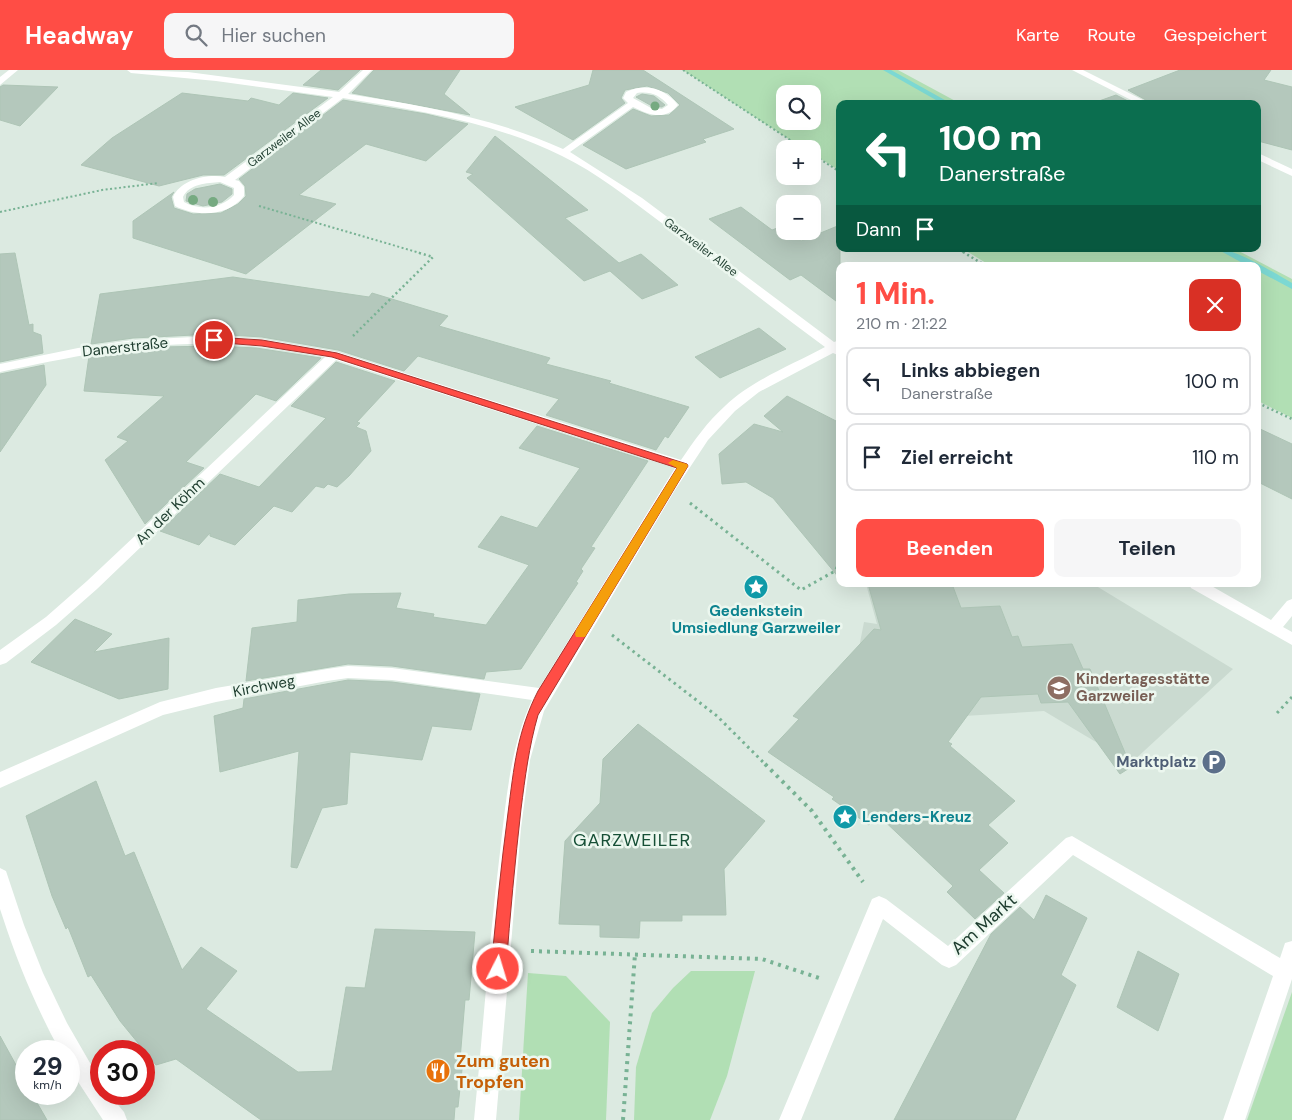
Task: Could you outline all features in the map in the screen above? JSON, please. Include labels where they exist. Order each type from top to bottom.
[{"type":"street","points":[[0,82],[14,70]]},
{"type":"street","name":"Garzweiler Allee","points":[[131,70],[223,78],[418,109],[472,122],[563,153],[587,166],[634,197],[836,347]]},
{"type":"street","name":"Garzweiler Allee","points":[[237,199],[241,192],[240,187],[228,180],[340,96],[368,70]]},
{"type":"street","points":[[1076,70],[1139,100]]},
{"type":"street","points":[[563,153],[633,103]]},
{"type":"street","points":[[1261,158],[1292,173]]},
{"type":"street","points":[[228,180],[210,179],[191,184],[184,189],[178,199],[179,204],[193,210],[214,210],[237,199]]},
{"type":"street","name":"Danerstraße","points":[[0,368],[103,348],[190,341],[262,343],[334,355],[683,466]]},
{"type":"street","points":[[485,1120],[508,860],[522,756],[532,715],[699,442],[715,423],[744,397],[775,377],[836,349]]},
{"type":"street","name":"An der Köhm","points":[[0,659],[51,621],[92,585],[334,355]]},
{"type":"street","points":[[1201,587],[1292,639]]},
{"type":"street","points":[[1272,628],[1292,605]]},
{"type":"street","name":"Kirchweg","points":[[0,780],[160,709],[216,695],[328,675],[348,672],[392,674],[543,695]]},
{"type":"street","name":"Am Markt","points":[[879,904],[949,958],[1072,844],[1284,972]]},
{"type":"street","points":[[0,877],[17,931],[58,1025],[81,1069],[116,1120]]},
{"type":"street","points":[[790,1120],[879,904]]},
{"type":"street","points":[[1234,1120],[1292,950]]},
{"type":"path","points":[[683,70],[790,140]]},
{"type":"path","points":[[821,160],[836,169]]},
{"type":"path","points":[[0,212],[118,187],[191,184]]},
{"type":"path","points":[[237,199],[433,257],[334,355]]},
{"type":"path","points":[[963,252],[979,262]]},
{"type":"path","points":[[1261,404],[1292,419]]},
{"type":"path","points":[[670,487],[801,590],[836,569]]},
{"type":"path","points":[[590,618],[717,716],[812,811],[879,904]]},
{"type":"path","points":[[1277,713],[1292,697]]},
{"type":"path","points":[[500,950],[635,953],[762,959],[845,987]]},
{"type":"path","points":[[623,1120],[635,953]]},
{"type":"shaded area","name":"Kindertagesstätte Garzweiler","points":[[867,587],[1098,587],[1233,669],[1131,763],[1044,711],[964,716],[857,658],[864,622],[877,624]]},
{"type":"green space","points":[[683,70],[898,70],[954,100],[836,100],[836,168],[821,159],[821,140],[790,140]]},
{"type":"green space","points":[[968,252],[1241,252],[1260,262],[984,262]]},
{"type":"green space","points":[[1261,263],[1292,279],[1292,418],[1261,402]]},
{"type":"green space","points":[[691,971],[755,971],[727,1076],[710,1120],[634,1120],[636,1067],[652,1013],[673,988]]},
{"type":"green space","points":[[528,973],[566,976],[610,1022],[606,1120],[519,1120]]},
{"type":"green space","points":[[1292,992],[1292,1120],[1247,1120]]},
{"type":"building","points":[[321,70],[360,70],[338,90],[303,85]]},
{"type":"building","points":[[374,70],[460,70],[444,94],[470,115],[352,93]]},
{"type":"building","points":[[593,70],[643,70],[734,129],[703,139],[706,142],[626,169],[583,145],[633,109],[651,116],[669,115],[680,105],[668,93],[647,86],[625,90],[621,98],[625,103],[573,140],[515,107],[589,85]]},
{"type":"building","points":[[1180,70],[1271,70],[1264,80],[1292,87],[1292,150],[1261,142],[1261,100],[1146,100],[1128,90]]},
{"type":"building","points":[[3,85],[58,87],[20,126],[0,120],[0,87]]},
{"type":"building","points":[[182,93],[248,101],[251,98],[279,105],[293,93],[328,98],[224,175],[203,175],[159,186],[81,165],[112,138]]},
{"type":"building","points":[[642,94],[654,96],[665,105],[662,107],[652,106],[636,97]]},
{"type":"building","points":[[1116,95],[1126,100],[1102,100]]},
{"type":"building","points":[[343,100],[426,114],[468,124],[426,161],[366,144],[299,195],[336,204],[246,274],[133,238],[133,221],[174,192],[171,197],[174,208],[193,214],[221,213],[238,204],[246,196],[245,186],[239,179]]},
{"type":"building","points":[[495,136],[588,210],[565,218],[619,263],[641,254],[678,285],[642,299],[610,271],[584,281],[467,178],[473,174],[466,172]]},
{"type":"building","points":[[220,184],[232,189],[232,194],[222,202],[203,206],[186,201],[187,194],[195,189]]},
{"type":"building","points":[[741,207],[772,230],[776,228],[776,240],[821,240],[821,233],[836,227],[836,252],[840,252],[840,262],[836,262],[836,301],[801,275],[790,280],[709,219]]},
{"type":"building","points":[[15,253],[29,325],[33,324],[33,332],[41,335],[43,353],[0,362],[0,254]]},
{"type":"building","points":[[233,277],[369,297],[372,293],[448,316],[439,326],[550,358],[546,364],[611,381],[609,383],[689,407],[668,438],[665,436],[656,450],[546,415],[559,399],[418,356],[404,371],[338,350],[262,337],[214,334],[133,338],[91,344],[100,294]]},
{"type":"building","points":[[759,328],[786,349],[720,378],[695,357]]},
{"type":"building","points":[[215,346],[256,348],[321,358],[276,401],[256,394],[186,462],[204,468],[145,524],[105,460],[128,441],[117,437],[164,396],[84,391],[89,356],[161,347]]},
{"type":"building","points":[[336,362],[395,381],[357,422],[360,423],[356,427],[366,431],[371,451],[349,476],[337,487],[328,484],[324,488],[316,486],[292,512],[274,506],[235,545],[210,536],[210,533],[199,545],[160,531],[220,474],[259,487],[326,418],[291,406]]},
{"type":"building","points":[[44,365],[46,385],[0,452],[0,374]]},
{"type":"building","points":[[787,396],[836,421],[836,574],[773,498],[746,482],[722,484],[719,454],[754,424],[783,432],[764,416]]},
{"type":"building","points":[[537,426],[648,461],[591,547],[595,548],[581,569],[583,571],[576,582],[578,583],[521,669],[486,672],[484,679],[392,666],[348,664],[246,681],[252,628],[297,622],[298,600],[349,594],[401,593],[396,608],[434,614],[433,617],[486,625],[529,565],[478,547],[501,516],[537,528],[580,468],[519,448]]},
{"type":"building","points":[[1261,429],[1292,444],[1292,499],[1261,484]]},
{"type":"building","points":[[869,587],[953,587],[961,608],[1000,606],[1012,637],[1018,636],[1022,647],[1072,644],[1083,669],[1090,669],[1131,767],[1120,774],[1068,702],[1041,703],[1038,694],[981,697],[948,742],[952,744],[950,746],[1015,801],[988,825],[1008,843],[979,870],[1004,893],[975,919],[947,892],[953,886],[878,815],[869,825],[832,799],[834,797],[768,752],[799,719],[793,716],[874,629],[881,630]]},
{"type":"building","points":[[75,619],[112,634],[94,652],[169,638],[168,689],[119,699],[31,662]]},
{"type":"building","points":[[348,680],[392,682],[480,694],[471,730],[432,726],[422,760],[350,752],[347,804],[322,808],[297,868],[291,867],[299,751],[220,772],[214,716],[243,708],[244,699]]},
{"type":"building","points":[[638,724],[765,821],[724,869],[726,915],[682,915],[682,921],[640,921],[639,938],[600,937],[600,925],[559,924],[565,841],[600,803],[603,759]]},
{"type":"building","points":[[96,781],[125,856],[134,852],[182,970],[201,947],[237,971],[206,1009],[298,1072],[332,1071],[346,987],[365,988],[375,929],[475,932],[469,1000],[465,1000],[460,1060],[463,1060],[458,1107],[455,1107],[454,1120],[261,1120],[176,1059],[156,1065],[155,1040],[136,1040],[120,1021],[91,975],[88,977],[68,927],[66,929],[52,896],[26,816]]},
{"type":"building","points":[[1046,895],[1087,918],[1061,975],[1076,985],[1015,1120],[894,1120],[991,934],[1020,907],[1034,920]]},
{"type":"building","points":[[1138,951],[1179,974],[1158,1031],[1117,1007]]},
{"type":"building","points":[[0,1036],[15,1063],[15,1105],[38,1105],[47,1120],[0,1120]]},
{"type":"waterway","points":[[886,70],[942,100]]},
{"type":"waterway","points":[[1227,252],[1246,262]]},
{"type":"waterway","points":[[1261,270],[1292,286]]},
{"type":"slow traffic","points":[[580,634],[683,466],[673,463]]},
{"type":"place","name":"Gedenkstein Umsiedlung Garzweiler","points":[[756,587]]},
{"type":"place","name":"Kindertagesstätte Garzweiler","points":[[1059,688]]},
{"type":"place","name":"Marktplatz","points":[[1214,762]]},
{"type":"place","name":"Lenders-Kreuz","points":[[845,817]]},
{"type":"place","name":"Zum guten Tropfen","points":[[438,1071]]},
{"type":"district","name":"GARZWEILER","points":[[632,840]]},
{"type":"route","points":[[214,340],[262,343],[334,355],[683,466],[532,715],[526,734],[519,777],[508,860],[498,969]]}]
